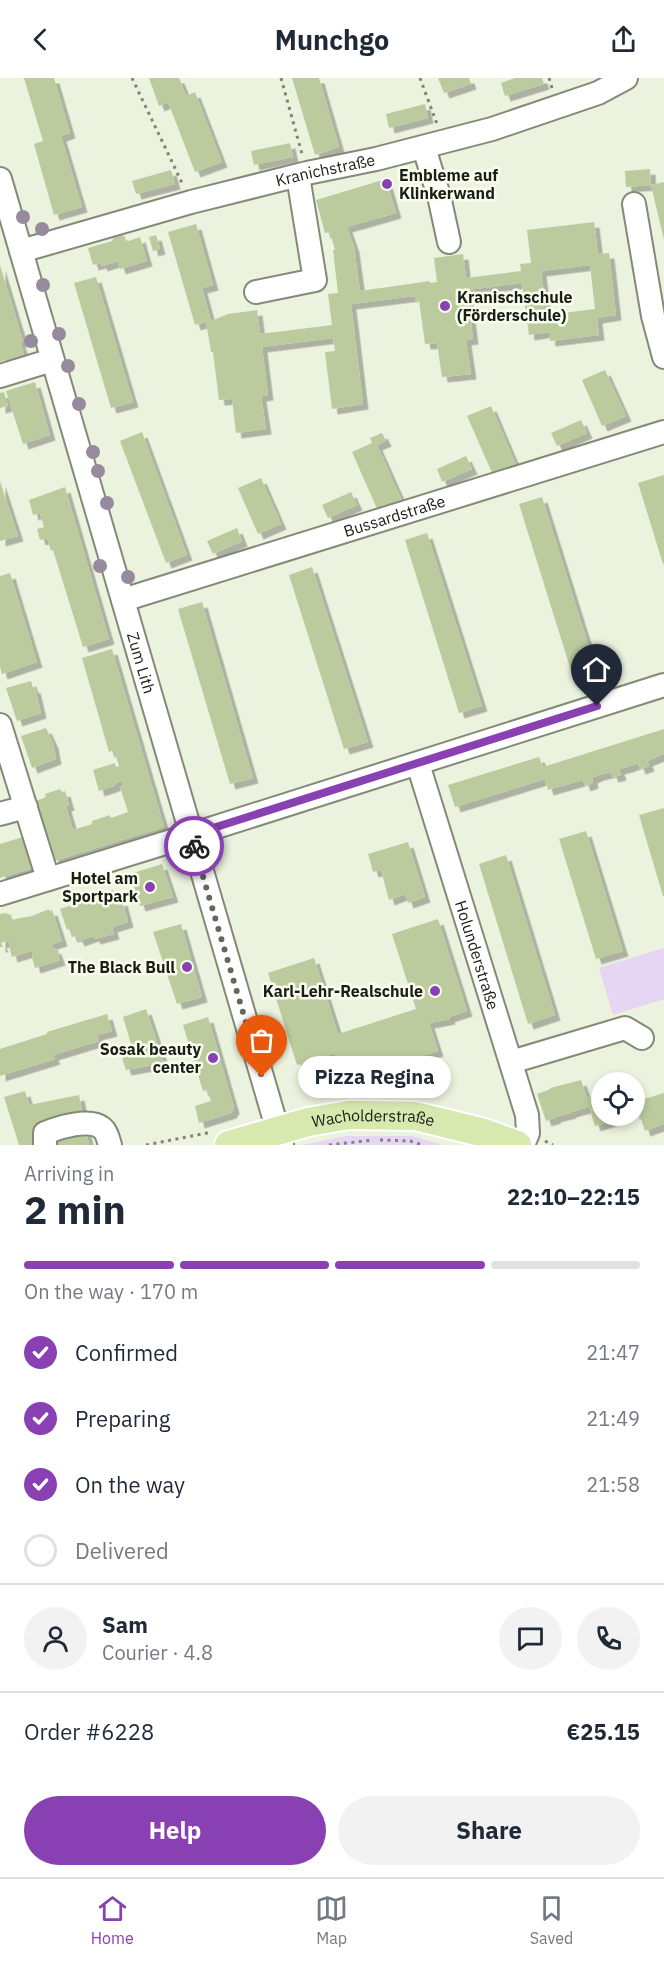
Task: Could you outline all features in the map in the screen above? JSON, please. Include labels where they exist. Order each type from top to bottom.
[{"type":"main road","name":"Wacholderstraße","points":[[222,1138],[280,1138],[308,1122],[349,1115],[415,1116],[481,1132],[517,1145]]},
{"type":"street","name":"Kranichstraße","points":[[21,251],[191,202],[302,174],[434,145],[558,107],[598,93],[626,78]]},
{"type":"street","points":[[434,145],[439,196],[449,242]]},
{"type":"street","points":[[256,292],[315,280],[302,174]]},
{"type":"street","name":"Zum Lith","points":[[0,179],[280,1138]]},
{"type":"street","points":[[634,204],[656,330],[664,357]]},
{"type":"street","points":[[0,376],[52,360]]},
{"type":"street","name":"Bussardstraße","points":[[123,600],[664,432]]},
{"type":"street","points":[[0,894],[664,685]]},
{"type":"street","points":[[0,725],[48,879]]},
{"type":"street","name":"Holunderstraße","points":[[418,764],[527,1115],[528,1133],[523,1145]]},
{"type":"street","points":[[0,814],[26,807]]},
{"type":"street","points":[[511,1062],[625,1028],[642,1038]]},
{"type":"street","points":[[45,1145],[45,1133],[57,1128],[89,1123],[100,1126],[107,1133],[110,1145]]},
{"type":"path","points":[[132,78],[191,202]]},
{"type":"path","points":[[281,78],[302,174]]},
{"type":"path","points":[[420,78],[434,145]]},
{"type":"path","points":[[146,1145],[222,1138]]},
{"type":"path","points":[[332,1145],[372,1140],[410,1141],[423,1145]]},
{"type":"shaded area","points":[[664,948],[664,999],[613,1015],[599,968]]},
{"type":"shaded area","points":[[346,1136],[412,1136],[443,1145],[303,1145]]},
{"type":"building","points":[[24,78],[54,78],[70,133],[61,136],[82,207],[54,215],[34,144],[43,141]]},
{"type":"building","points":[[149,78],[179,78],[186,96],[195,92],[222,162],[195,172],[168,102],[159,106]]},
{"type":"building","points":[[292,78],[319,78],[339,147],[315,155]]},
{"type":"building","points":[[438,78],[469,78],[471,84],[444,93]]},
{"type":"building","points":[[515,78],[542,78],[544,84],[505,96],[501,83]]},
{"type":"building","points":[[425,104],[428,118],[389,128],[386,114]]},
{"type":"building","points":[[290,143],[293,157],[254,165],[251,151]]},
{"type":"building","points":[[650,169],[651,185],[626,187],[625,171]]},
{"type":"building","points":[[171,170],[175,184],[136,194],[132,181]]},
{"type":"building","name":"Kranischschule (Förderschule)","points":[[386,179],[396,213],[347,227],[354,247],[360,291],[430,281],[430,283],[437,282],[434,258],[463,254],[466,278],[521,271],[520,264],[531,263],[527,230],[594,222],[598,254],[609,253],[616,315],[597,318],[599,335],[550,341],[549,332],[529,335],[522,283],[467,290],[473,339],[466,340],[471,374],[442,377],[437,343],[425,344],[419,300],[415,301],[415,296],[351,304],[363,404],[332,409],[325,352],[335,351],[333,338],[262,347],[268,395],[261,396],[266,429],[236,433],[232,399],[219,400],[213,352],[211,352],[206,322],[195,325],[168,232],[196,224],[213,285],[202,288],[211,321],[228,314],[257,310],[260,334],[332,325],[328,294],[338,293],[333,250],[335,250],[330,232],[325,233],[316,200]],"holes":[[[590,265],[595,309],[547,315],[541,271]]]},
{"type":"building","points":[[664,182],[664,240],[651,185]]},
{"type":"building","points":[[122,235],[126,242],[140,237],[147,261],[120,269],[118,261],[102,266],[101,263],[93,265],[88,248],[112,241],[114,237]]},
{"type":"building","points":[[156,235],[160,249],[153,251],[149,237]]},
{"type":"building","points":[[0,265],[23,341],[20,342],[24,354],[0,362]]},
{"type":"building","points":[[96,277],[133,402],[111,408],[74,283]]},
{"type":"building","points":[[605,370],[626,416],[602,426],[582,380]]},
{"type":"building","points":[[35,382],[50,435],[23,444],[6,391]]},
{"type":"building","points":[[4,392],[8,406],[0,408],[0,393]]},
{"type":"building","points":[[491,406],[516,465],[493,475],[467,416]]},
{"type":"building","points":[[581,420],[587,433],[557,446],[551,433]]},
{"type":"building","points":[[142,432],[187,555],[166,563],[120,441]]},
{"type":"building","points":[[382,433],[386,441],[377,445],[402,501],[378,511],[352,452],[372,443],[370,438]]},
{"type":"building","points":[[466,456],[472,469],[442,482],[437,469]]},
{"type":"building","points":[[664,475],[664,564],[663,564],[638,483]]},
{"type":"building","points":[[261,478],[281,524],[258,534],[238,488]]},
{"type":"building","points":[[0,481],[18,536],[0,541]]},
{"type":"building","points":[[65,487],[109,639],[83,647],[53,550],[51,551],[47,538],[40,540],[37,529],[44,527],[40,513],[33,515],[29,500]]},
{"type":"building","points":[[351,492],[357,505],[328,518],[322,505]]},
{"type":"building","points":[[542,497],[596,670],[573,677],[519,504]]},
{"type":"building","points":[[237,528],[242,541],[213,554],[207,541]]},
{"type":"building","points":[[427,533],[482,706],[459,713],[405,540]]},
{"type":"building","points":[[312,567],[368,742],[344,749],[289,575]]},
{"type":"building","points":[[10,573],[37,662],[2,674],[0,667],[0,576]]},
{"type":"building","points":[[202,602],[253,778],[230,784],[178,609]]},
{"type":"building","points":[[112,649],[164,827],[54,861],[36,801],[46,797],[45,794],[60,789],[62,792],[65,791],[69,805],[66,806],[73,830],[110,815],[111,818],[128,812],[120,787],[123,786],[122,782],[119,781],[114,786],[99,791],[93,770],[115,763],[116,767],[119,766],[114,750],[109,752],[82,658]]},
{"type":"building","points":[[31,681],[33,688],[35,687],[41,713],[17,721],[6,688]]},
{"type":"building","points":[[46,728],[53,743],[56,759],[32,768],[21,736]]},
{"type":"building","points":[[664,729],[664,754],[647,761],[649,766],[640,769],[638,763],[619,769],[621,775],[613,777],[611,772],[599,775],[592,778],[593,783],[585,786],[583,780],[548,790],[545,779],[455,807],[448,785],[539,757],[543,767]]},
{"type":"building","points":[[664,808],[664,896],[663,896],[639,815]]},
{"type":"building","points":[[586,831],[623,951],[596,959],[559,839]]},
{"type":"building","points":[[23,837],[33,868],[0,878],[0,844]]},
{"type":"building","points":[[408,842],[425,897],[408,903],[405,894],[389,900],[381,870],[373,872],[368,854]]},
{"type":"building","points":[[506,855],[555,1015],[528,1024],[479,864]]},
{"type":"building","points":[[162,864],[173,897],[140,906],[130,874]]},
{"type":"building","points":[[113,890],[117,902],[122,900],[128,922],[112,927],[114,934],[95,939],[94,936],[79,941],[77,936],[72,937],[69,929],[67,930],[60,909]]},
{"type":"building","points":[[49,909],[49,911],[52,910],[62,941],[52,944],[60,960],[35,968],[32,951],[12,957],[10,942],[1,943],[3,947],[0,947],[0,914],[11,915],[13,922],[16,921],[15,919],[32,916]]},
{"type":"building","name":"Karl-Lehr-Realschule","points":[[438,919],[467,1011],[449,1017],[450,1019],[429,1023],[438,1051],[343,1080],[335,1053],[326,1058],[297,1065],[268,973],[314,958],[338,1034],[416,1009],[392,934]]},
{"type":"building","points":[[181,924],[202,997],[177,1004],[153,932]]},
{"type":"building","points":[[146,1009],[164,1063],[126,1070],[122,1058],[134,1054],[123,1017]]},
{"type":"building","points":[[107,1014],[112,1031],[97,1035],[99,1041],[53,1055],[55,1059],[0,1076],[0,1049]]},
{"type":"building","points":[[208,1017],[234,1108],[231,1113],[199,1123],[195,1106],[211,1101],[208,1090],[203,1091],[183,1025]]},
{"type":"building","points":[[581,1080],[587,1098],[591,1096],[591,1113],[589,1107],[546,1121],[537,1094]]},
{"type":"building","points":[[25,1091],[29,1105],[79,1095],[89,1145],[19,1145],[4,1097]]},
{"type":"building","points":[[664,1093],[664,1124],[645,1131],[643,1126],[645,1099]]},
{"type":"way so far","points":[[194,846],[262,1077]]},
{"type":"place","name":"Embleme auf Klinkerwand","points":[[387,184]]},
{"type":"place","name":"Kranischschule (Förderschule)","points":[[445,306]]},
{"type":"place","name":"Hotel am Sportpark","points":[[150,887]]},
{"type":"place","name":"The Black Bull","points":[[187,967]]},
{"type":"place","name":"Karl-Lehr-Realschule","points":[[435,991]]},
{"type":"place","name":"Sosak beauty center","points":[[213,1058]]},
{"type":"place","name":"Pizza Regina","points":[[262,1077]]},
{"type":"route","points":[[194,846],[191,835],[597,706]]}]
